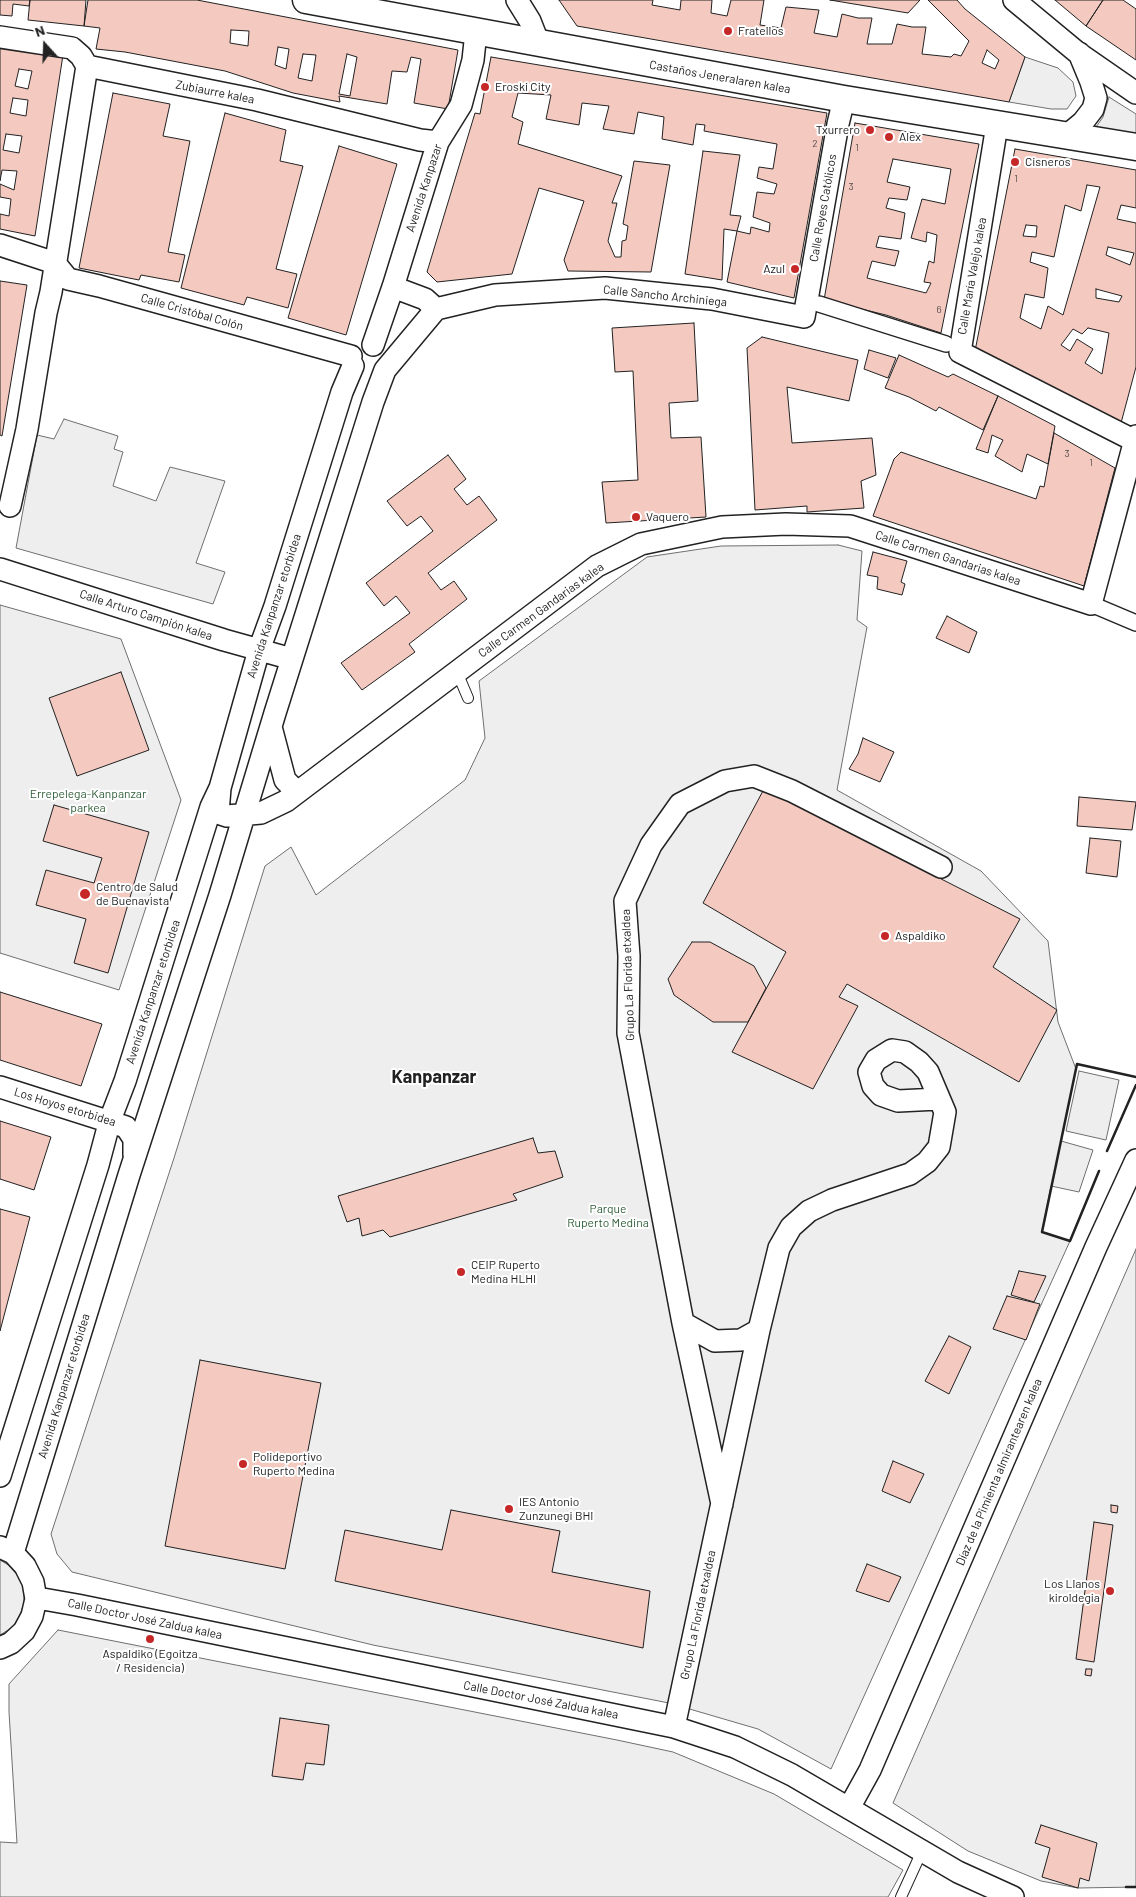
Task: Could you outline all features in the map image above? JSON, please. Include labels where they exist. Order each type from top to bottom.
[{"type":"street","name":"Castaños Jeneralaren kalea","points":[[306,0],[844,100],[1136,147]]},
{"type":"street","points":[[517,0],[530,21],[540,44]]},
{"type":"street","points":[[1014,0],[1078,53],[1136,93]]},
{"type":"street","name":"Avenida Kanpazar","points":[[373,345],[438,142],[461,105],[473,60],[476,32]]},
{"type":"street","points":[[0,37],[72,48],[82,56],[87,66],[47,260],[27,429],[10,506]]},
{"type":"street","points":[[1066,137],[1083,122],[1093,109],[1096,98],[1092,82],[1078,53]]},
{"type":"street","name":"Zubiaurre kalea","points":[[87,66],[257,100],[420,140],[438,142]]},
{"type":"street","name":"Calle Reyes Católicos","points":[[812,310],[838,124],[844,100]]},
{"type":"street","name":"Calle María Valejo kalea","points":[[997,125],[960,352],[1135,438]]},
{"type":"street","points":[[0,245],[47,260]]},
{"type":"street","name":"Calle Cristóbal Colón","points":[[47,260],[68,279],[99,286],[352,361]]},
{"type":"street","points":[[381,368],[381,354],[373,345],[368,343],[355,348],[352,361],[360,373],[370,374],[381,368],[436,310],[425,299],[393,287]]},
{"type":"street","name":"Calle Sancho Archiniega","points":[[436,310],[495,295],[605,288],[812,310]]},
{"type":"street","points":[[812,310],[946,344]]},
{"type":"street","name":"Avenida Kanpanzar etorbidea","points":[[0,1476],[98,1165],[110,1120],[125,1080],[211,807],[220,788],[259,650],[275,606],[352,361]]},
{"type":"street","name":"Avenida Kanpanzar etorbidea","points":[[6,1550],[134,1158],[373,402],[385,370],[381,368]]},
{"type":"street","points":[[1091,604],[1135,438]]},
{"type":"street","name":"Calle Carmen Gandarias kalea","points":[[220,788],[218,813],[227,816],[261,813],[286,801],[597,566],[641,544],[722,527],[786,524],[850,526],[1091,604],[1136,622]]},
{"type":"street","name":"Calle Arturo Campión kalea","points":[[0,569],[292,659]]},
{"type":"street","points":[[271,726],[285,780],[297,792]]},
{"type":"street","name":"Grupo La Florida etxaldea","points":[[722,1504],[683,1323],[628,1032],[629,956],[625,901],[651,845],[680,804],[725,781],[754,776],[792,791],[941,867]]},
{"type":"street","name":"Los Hoyos etorbidea","points":[[0,1087],[110,1120],[126,1127],[134,1139],[134,1158]]},
{"type":"street","name":"Grupo La Florida etxaldea","points":[[674,1727],[758,1330],[779,1248],[791,1227],[809,1211],[832,1200],[910,1174],[927,1162],[939,1147],[945,1121],[945,1112],[938,1100]]},
{"type":"street","name":"Díaz de la Pimienta almirantearen kalea","points":[[849,1808],[878,1752],[1096,1247],[1136,1160]]},
{"type":"street","points":[[683,1323],[715,1341],[741,1340],[758,1330]]},
{"type":"street","points":[[0,1648],[11,1643],[24,1631],[32,1616],[36,1599],[34,1582],[25,1566],[6,1550]]},
{"type":"street","name":"Calle Doctor José Zaldua kalea","points":[[36,1599],[674,1727],[735,1747],[792,1775],[958,1872],[1013,1897]]},
{"type":"street","points":[[818,1790],[837,1790],[862,1784]]},
{"type":"lane","points":[[458,672],[468,698]]},
{"type":"lane","points":[[901,1897],[922,1851]]},
{"type":"green space","points":[[1025,57],[1058,68],[1073,82],[1076,96],[1067,109],[1051,109],[1009,102]]},
{"type":"green space","points":[[1109,97],[1136,114],[1136,136],[1094,130],[1103,117]]},
{"type":"green space","points":[[64,419],[118,436],[114,449],[123,452],[113,486],[156,501],[170,467],[225,481],[196,563],[225,572],[213,604],[16,548],[37,435],[54,439]]},
{"type":"green space","name":"Parque Ruperto Medina","points":[[838,545],[862,551],[857,620],[867,627],[837,790],[981,871],[1048,941],[1058,1022],[1076,1069],[1061,1141],[1093,1150],[1079,1192],[1051,1186],[1042,1232],[1070,1241],[831,1769],[758,1729],[669,1703],[373,1645],[72,1572],[57,1554],[51,1534],[174,1158],[265,866],[291,847],[316,895],[465,780],[485,738],[479,681],[647,557],[721,546]]},
{"type":"green space","name":"Errepelega-Kanpanzar parkea","points":[[0,605],[121,639],[181,800],[119,990],[0,953]]},
{"type":"green space","points":[[1079,1071],[1119,1080],[1106,1140],[1066,1131]]},
{"type":"green space","points":[[1136,1249],[1136,1887],[1078,1888],[1041,1881],[968,1851],[893,1803]]},
{"type":"green space","points":[[0,1560],[10,1566],[19,1577],[24,1589],[24,1603],[13,1627],[0,1635]]},
{"type":"green space","points":[[58,1630],[673,1752],[774,1794],[903,1870],[888,1897],[0,1897],[0,1842],[17,1843],[9,1684]]},
{"type":"building","points":[[0,0],[30,0],[29,6],[13,4],[12,16],[0,15]]},
{"type":"building","points":[[30,0],[86,0],[84,26],[28,20]]},
{"type":"building","points":[[88,0],[197,0],[458,50],[448,109],[414,103],[421,59],[411,57],[407,72],[392,71],[387,104],[339,96],[340,102],[293,93],[225,71],[125,52],[96,49],[100,28],[84,26]],"holes":[[[231,30],[249,31],[248,46],[230,43]],[[278,47],[289,49],[286,69],[275,65]],[[303,54],[316,55],[312,81],[298,78]],[[347,54],[357,57],[350,96],[339,94]]]},
{"type":"building","points":[[559,0],[653,0],[652,5],[680,10],[681,0],[712,0],[711,13],[727,16],[731,0],[764,0],[760,25],[781,28],[786,7],[819,10],[814,33],[837,37],[842,14],[858,18],[872,18],[867,44],[892,44],[897,24],[926,27],[922,54],[951,57],[954,54],[961,56],[969,41],[928,0],[957,0],[965,9],[1025,57],[1009,102],[577,26]],"holes":[[[987,50],[999,60],[995,69],[982,63]]]},
{"type":"building","points":[[830,0],[920,0],[908,13]]},
{"type":"building","points":[[1055,0],[1103,0],[1086,26]]},
{"type":"building","points":[[1103,0],[1123,0],[1136,9],[1136,60],[1086,26]]},
{"type":"building","points":[[0,47],[63,55],[35,236],[0,229],[0,214],[9,216],[11,199],[0,197],[0,184],[14,190],[17,171],[2,170],[0,181]],"holes":[[[19,69],[32,71],[28,89],[15,86]],[[13,98],[28,100],[26,116],[10,113]],[[6,134],[22,136],[19,153],[3,150]]]},
{"type":"building","points":[[491,57],[827,113],[794,298],[727,282],[737,231],[750,234],[751,227],[769,232],[770,223],[753,217],[757,192],[774,194],[777,184],[757,178],[759,167],[773,169],[777,144],[704,131],[705,125],[696,124],[693,145],[662,139],[664,117],[638,112],[634,134],[603,129],[609,106],[582,103],[579,125],[546,119],[551,95],[518,93],[512,117],[523,122],[518,144],[622,176],[612,203],[617,203],[608,241],[615,257],[621,257],[622,241],[626,240],[628,226],[623,224],[634,161],[670,165],[651,272],[568,271],[564,260],[584,201],[539,188],[512,274],[437,282],[427,272],[475,113],[480,114]]},
{"type":"building","points":[[113,93],[170,104],[163,136],[190,141],[168,252],[185,255],[179,282],[141,275],[139,280],[79,268]]},
{"type":"building","points":[[225,113],[286,130],[280,161],[303,166],[276,269],[297,274],[288,308],[247,297],[244,305],[181,288]]},
{"type":"building","points":[[855,123],[979,144],[941,333],[886,315],[824,300]],"holes":[[[893,159],[951,169],[945,204],[922,199],[911,238],[926,242],[927,232],[937,235],[934,263],[929,261],[924,282],[931,283],[926,293],[867,278],[872,261],[895,266],[899,251],[876,247],[879,236],[901,239],[905,213],[886,208],[889,198],[907,200],[910,187],[887,182]]]},
{"type":"building","points":[[339,146],[397,164],[346,335],[288,318]]},
{"type":"building","points":[[1015,149],[1136,170],[1136,208],[1121,205],[1117,219],[1136,223],[1136,367],[1121,423],[975,351]],"holes":[[[1087,185],[1100,187],[1063,315],[1048,306],[1041,329],[1020,318],[1025,294],[1044,298],[1048,268],[1030,262],[1032,252],[1054,257],[1065,205],[1081,211]],[[1026,225],[1037,226],[1036,237],[1023,236]],[[1108,247],[1134,253],[1130,265],[1106,255]],[[1096,289],[1122,296],[1119,302],[1096,298]],[[1088,328],[1109,333],[1102,374],[1085,363],[1093,349],[1077,339],[1070,351],[1061,345],[1073,329],[1082,334]]]},
{"type":"building","points":[[703,151],[740,155],[730,215],[741,216],[737,231],[724,229],[722,280],[685,274]]},
{"type":"building","points":[[0,281],[27,285],[2,436],[0,435]]},
{"type":"building","points":[[694,323],[698,401],[669,403],[671,438],[701,437],[706,517],[606,523],[602,482],[638,480],[633,371],[615,372],[612,328]]},
{"type":"building","points":[[762,337],[858,360],[849,401],[787,387],[792,443],[872,438],[876,475],[861,481],[864,508],[807,512],[807,506],[755,510],[747,348]]},
{"type":"building","points":[[869,350],[896,358],[888,378],[864,369]]},
{"type":"building","points":[[899,355],[948,377],[953,374],[998,396],[983,430],[939,407],[936,411],[909,397],[885,388]]},
{"type":"building","points":[[998,396],[1055,426],[1048,464],[1027,454],[1022,472],[995,456],[1003,440],[992,435],[988,453],[976,449]]},
{"type":"building","points":[[1054,433],[1115,468],[1084,586],[873,516],[894,459],[901,452],[1036,499],[1040,486],[1044,487]]},
{"type":"building","points":[[448,455],[466,479],[454,489],[467,505],[479,496],[497,520],[428,573],[441,590],[454,581],[467,599],[409,644],[415,652],[362,690],[341,663],[410,613],[396,596],[384,606],[366,583],[433,531],[421,516],[407,526],[387,501]]},
{"type":"building","points":[[873,552],[907,561],[901,582],[905,584],[902,595],[877,589],[878,577],[867,575]]},
{"type":"building","points":[[947,616],[977,632],[969,653],[936,638]]},
{"type":"building","points":[[121,672],[149,750],[77,776],[49,698]]},
{"type":"building","points":[[863,738],[894,752],[880,782],[849,769],[858,754]]},
{"type":"building","name":"Aspaldiko","points":[[764,789],[1020,919],[993,967],[1057,1010],[1019,1082],[847,984],[839,997],[858,1006],[813,1089],[732,1052],[786,952],[703,903]]},
{"type":"building","points":[[1079,797],[1136,802],[1132,830],[1077,826]]},
{"type":"building","name":"Centro de Salud de Buenavista","points":[[54,805],[149,832],[108,973],[74,963],[86,919],[36,905],[46,870],[94,883],[102,858],[43,841]]},
{"type":"building","points":[[1090,838],[1121,841],[1117,877],[1086,873]]},
{"type":"building","points":[[692,942],[710,942],[754,966],[766,988],[748,1022],[713,1022],[674,995],[668,979]]},
{"type":"building","points":[[0,992],[102,1024],[81,1086],[0,1060]]},
{"type":"building","points":[[0,1121],[51,1137],[34,1190],[0,1179]]},
{"type":"building","points":[[533,1138],[538,1153],[555,1151],[563,1177],[513,1194],[517,1200],[390,1237],[383,1230],[362,1236],[359,1218],[347,1222],[338,1196]]},
{"type":"building","points":[[0,1209],[30,1217],[0,1331]]},
{"type":"building","points":[[1019,1271],[1046,1276],[1034,1302],[1011,1295]]},
{"type":"building","points":[[1007,1296],[1040,1304],[1026,1340],[993,1329]]},
{"type":"building","points":[[949,1336],[971,1347],[949,1394],[925,1381]]},
{"type":"building","name":"Polideportivo Ruperto Medina","points":[[200,1360],[321,1383],[285,1569],[165,1546]]},
{"type":"building","points":[[893,1461],[924,1474],[910,1503],[882,1491]]},
{"type":"building","points":[[1111,1505],[1118,1506],[1117,1513],[1111,1512]]},
{"type":"building","points":[[451,1510],[560,1531],[552,1572],[650,1591],[643,1648],[335,1581],[345,1530],[442,1550]]},
{"type":"building","points":[[1094,1522],[1113,1525],[1094,1662],[1076,1659]]},
{"type":"building","points":[[867,1564],[901,1577],[889,1602],[856,1591]]},
{"type":"building","points":[[1086,1669],[1092,1669],[1091,1676],[1085,1675]]},
{"type":"building","points":[[280,1718],[329,1725],[324,1765],[306,1763],[303,1780],[272,1776]]},
{"type":"building","points":[[1041,1825],[1097,1843],[1089,1881],[1080,1878],[1078,1888],[1042,1877],[1050,1848],[1035,1843]]},
{"type":"fence","points":[[1107,1151],[1136,1085]]},
{"type":"fence","points":[[1070,1241],[1099,1171]]},
{"type":"wall","points":[[1099,1171],[1070,1241],[1042,1232],[1077,1064],[1136,1077]]},
{"type":"wall","points":[[1107,1151],[1136,1085]]},
{"type":"wall","points":[[1126,1887],[1136,1887]]},
{"type":"place","name":"Fratellos","points":[[728,31]]},
{"type":"place","name":"Eroski City","points":[[485,87]]},
{"type":"place","name":"Txurrero","points":[[870,130]]},
{"type":"place","name":"Alex","points":[[889,137]]},
{"type":"place","name":"Cisneros","points":[[1015,162]]},
{"type":"place","name":"Azul","points":[[795,269]]},
{"type":"place","name":"Vaquero","points":[[636,517]]},
{"type":"place","name":"Centro de Salud de Buenavista","points":[[85,894]]},
{"type":"place","name":"Aspaldiko","points":[[885,936]]},
{"type":"place","name":"CEIP Ruperto Medina HLHI","points":[[461,1272]]},
{"type":"place","name":"Polideportivo Ruperto Medina","points":[[243,1464]]},
{"type":"place","name":"IES Antonio Zunzunegi BHI","points":[[509,1509]]},
{"type":"place","name":"Los Llanos kiroldegia","points":[[1110,1591]]},
{"type":"place","name":"Aspaldiko (Egoitza / Residencia)","points":[[150,1639]]},
{"type":"district","name":"Kanpanzar","points":[[434,1077]]}]
